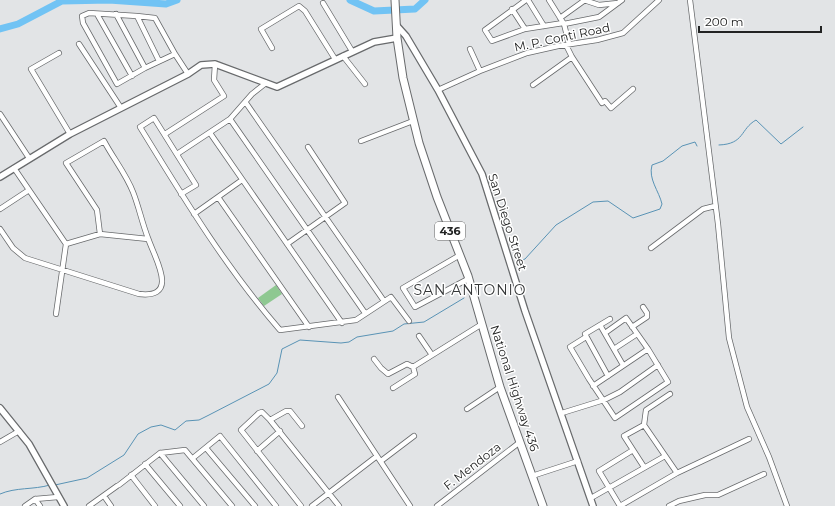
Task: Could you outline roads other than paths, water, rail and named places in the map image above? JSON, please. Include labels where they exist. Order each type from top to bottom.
[{"type":"main road","name":"National Highway 436","points":[[395,3],[397,38],[403,78],[413,122],[437,197],[460,254],[500,387],[543,506]]},
{"type":"street","points":[[544,26],[527,0],[512,9],[485,30],[492,41],[525,30],[599,17],[621,1]]},
{"type":"street","points":[[560,18],[584,0],[599,5],[621,1]]},
{"type":"street","name":"M. P. Conti Road","points":[[438,90],[480,71],[526,53],[568,44],[597,40],[623,33],[659,0]]},
{"type":"street","points":[[690,0],[715,206],[729,338],[747,407],[769,457],[787,506]]},
{"type":"street","points":[[552,1],[564,24],[572,57],[602,103],[605,101],[611,108],[633,89]]},
{"type":"street","points":[[323,3],[352,51]]},
{"type":"street","points":[[272,48],[261,29],[299,6],[305,11],[335,59]]},
{"type":"street","points":[[512,9],[525,30]]},
{"type":"street","points":[[117,84],[83,23],[82,16],[89,13],[155,18],[188,74]]},
{"type":"street","points":[[97,14],[132,76]]},
{"type":"street","points":[[116,14],[145,68]]},
{"type":"street","points":[[137,16],[159,61]]},
{"type":"street","name":"San Diego Street","points":[[397,26],[406,36],[438,90],[482,174],[525,311],[562,413],[593,506]]},
{"type":"street","points":[[0,176],[70,134],[188,74],[201,65],[215,64],[277,87],[374,42],[397,38]]},
{"type":"street","points":[[79,44],[121,108]]},
{"type":"street","points":[[470,49],[480,71]]},
{"type":"street","points":[[59,53],[31,69],[70,134]]},
{"type":"street","points":[[108,88],[175,54]]},
{"type":"street","points":[[342,56],[365,84]]},
{"type":"street","points":[[533,85],[572,57]]},
{"type":"street","points":[[165,134],[224,96],[214,80],[215,64]]},
{"type":"street","points":[[177,154],[230,119],[246,103],[252,94],[266,83]]},
{"type":"street","points":[[246,103],[384,301]]},
{"type":"street","points":[[0,114],[29,158]]},
{"type":"street","points":[[181,194],[196,185],[154,118],[140,127],[181,194],[194,214],[258,304],[280,330],[356,320],[391,297],[409,321]]},
{"type":"street","points":[[230,119],[365,313]]},
{"type":"street","points":[[361,141],[413,122]]},
{"type":"street","points":[[210,133],[342,323]]},
{"type":"street","points":[[0,229],[19,254],[25,258],[139,294],[148,295],[156,293],[160,288],[162,272],[148,239],[133,191],[104,142],[66,163],[97,210],[100,234]]},
{"type":"street","points":[[287,244],[346,203],[308,147]]},
{"type":"street","points":[[14,168],[66,244],[56,314]]},
{"type":"street","points":[[194,214],[242,180]]},
{"type":"street","points":[[0,209],[29,190]]},
{"type":"street","points":[[218,197],[309,327]]},
{"type":"street","points":[[651,248],[703,209],[715,206]]},
{"type":"street","points":[[66,244],[100,234],[148,239]]},
{"type":"street","points":[[460,254],[403,288],[415,307],[468,279]]},
{"type":"street","points":[[632,327],[647,317],[647,313],[643,306]]},
{"type":"street","points":[[586,337],[570,347],[593,386],[615,418],[668,382],[648,349],[626,318],[605,333]]},
{"type":"street","points":[[608,376],[586,337],[586,332],[610,319]]},
{"type":"street","points":[[413,367],[482,324]]},
{"type":"street","points":[[600,325],[623,365]]},
{"type":"street","points":[[614,349],[637,334]]},
{"type":"street","points":[[419,336],[432,355]]},
{"type":"street","points":[[593,386],[648,349]]},
{"type":"street","points":[[374,359],[380,368],[388,374],[407,364],[413,367],[415,374],[393,388]]},
{"type":"street","points":[[562,413],[604,400],[620,392],[658,365]]},
{"type":"street","points":[[467,408],[500,387]]},
{"type":"street","points":[[670,394],[646,410],[644,425],[676,473]]},
{"type":"street","points":[[338,397],[410,506]]},
{"type":"street","points":[[0,408],[29,444],[64,506]]},
{"type":"street","points":[[270,420],[286,411],[290,411],[302,426]]},
{"type":"street","points":[[301,506],[241,430],[261,412],[265,414],[280,431],[338,506]]},
{"type":"street","points":[[644,425],[624,436],[644,467]]},
{"type":"street","points":[[0,442],[19,431]]},
{"type":"street","points":[[258,451],[280,431]]},
{"type":"street","points":[[193,458],[220,436],[276,506]]},
{"type":"street","points":[[381,461],[414,436]]},
{"type":"street","points":[[633,450],[599,471],[620,506],[676,473],[749,439]]},
{"type":"street","name":"F. Mendoza","points":[[437,506],[520,442]]},
{"type":"street","points":[[206,448],[255,506]]},
{"type":"street","points":[[89,506],[160,454],[185,450],[232,506]]},
{"type":"street","points":[[160,454],[204,506]]},
{"type":"street","points":[[312,506],[377,456]]},
{"type":"street","points":[[591,498],[664,456]]},
{"type":"street","points":[[532,476],[578,461]]},
{"type":"street","points":[[145,464],[180,506]]},
{"type":"street","points":[[669,506],[679,501],[705,495],[718,495],[764,474]]},
{"type":"street","points":[[131,476],[155,506]]},
{"type":"street","points":[[104,496],[111,506]]},
{"type":"street","points":[[25,506],[35,499],[58,497]]},
{"type":"street","points":[[35,499],[40,506]]},
{"type":"waterway","points":[[0,29],[18,24],[62,1],[109,0],[166,4],[177,0]]},
{"type":"waterway","points":[[350,0],[374,11],[415,9],[425,0]]},
{"type":"waterway","points":[[719,145],[734,142],[756,120],[781,144],[803,127]]},
{"type":"waterway","points":[[518,262],[525,259],[556,225],[593,202],[608,201],[633,218],[660,209],[662,204],[651,175],[652,165],[663,161],[682,146],[695,142],[697,146]]},
{"type":"waterway","points":[[55,485],[87,478],[124,455],[138,434],[151,427],[161,425],[175,430],[186,421],[199,420],[269,384],[277,373],[282,349],[300,340],[341,343],[349,342],[357,337],[393,331],[404,324],[424,322],[464,298]]},
{"type":"waterway","points":[[0,494],[12,490],[37,488],[50,485]]},
{"type":"district","name":"SAN ANTONIO","points":[[470,290]]}]
